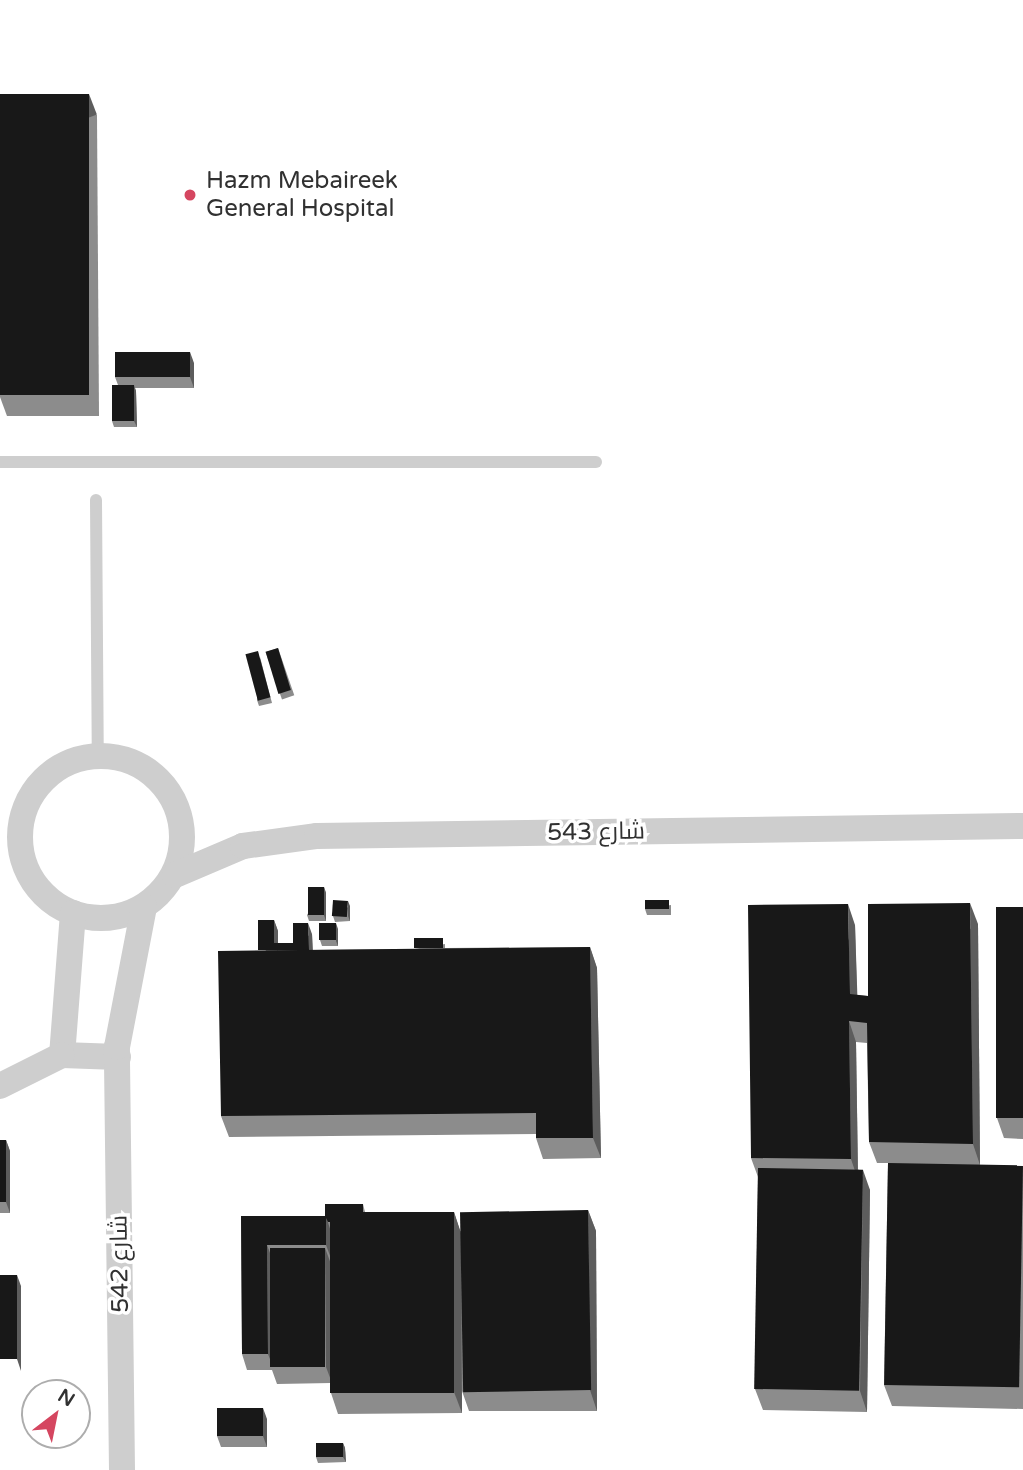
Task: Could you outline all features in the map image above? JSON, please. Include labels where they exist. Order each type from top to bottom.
[{"type":"street","points":[[99,755],[123,758],[164,783],[183,827],[175,874],[144,907],[118,917],[73,913],[43,894],[29,875],[19,829],[25,806],[54,770],[99,755]]},
{"type":"street","name":"شارع 543","points":[[175,874],[243,846],[317,836],[1023,826]]},
{"type":"street","name":"شارع 542","points":[[122,1470],[118,1057],[123,1000],[144,907]]},
{"type":"street","points":[[62,1055],[73,913]]},
{"type":"street","points":[[0,1086],[62,1055],[118,1057]]},
{"type":"lane","points":[[0,462],[596,462]]},
{"type":"lane","points":[[96,500],[99,755]]},
{"type":"building","points":[[0,94],[89,94],[89,395],[0,395]]},
{"type":"building","points":[[115,352],[190,352],[190,377],[115,377]]},
{"type":"building","points":[[112,385],[134,385],[134,421],[112,421]]},
{"type":"building","points":[[278,648],[291,690],[278,694],[266,652]]},
{"type":"building","points":[[258,651],[270,697],[258,701],[245,654]]},
{"type":"building","points":[[308,887],[324,887],[324,915],[308,915]]},
{"type":"building","points":[[333,900],[348,901],[347,917],[332,916]]},
{"type":"building","points":[[645,900],[669,900],[669,909],[645,909]]},
{"type":"building","points":[[970,903],[973,1144],[869,1142],[867,1023],[849,1021],[851,1159],[751,1158],[748,905],[848,904],[850,994],[868,996],[868,904]]},
{"type":"building","points":[[996,907],[1023,907],[1023,1118],[996,1118]]},
{"type":"building","points":[[258,920],[274,920],[274,943],[293,943],[293,923],[308,923],[309,950],[258,950]]},
{"type":"building","points":[[319,923],[336,923],[336,940],[319,940]]},
{"type":"building","points":[[414,938],[443,938],[443,948],[414,948]]},
{"type":"building","points":[[590,947],[593,1138],[536,1138],[536,1113],[221,1116],[218,951]]},
{"type":"building","points":[[0,1140],[6,1140],[6,1202],[0,1202]]},
{"type":"building","points":[[888,1163],[1023,1165],[1019,1387],[884,1385]]},
{"type":"building","points":[[758,1168],[863,1170],[859,1391],[754,1389]]},
{"type":"building","points":[[325,1204],[363,1204],[363,1212],[330,1212],[328,1222]]},
{"type":"building","points":[[588,1210],[591,1390],[463,1392],[460,1212]]},
{"type":"building","points":[[330,1212],[454,1212],[454,1393],[330,1393]]},
{"type":"building","points":[[241,1216],[326,1216],[326,1245],[267,1245],[268,1354],[242,1354]]},
{"type":"building","points":[[270,1248],[325,1248],[325,1367],[270,1367]]},
{"type":"building","points":[[0,1275],[17,1275],[17,1359],[0,1359]]},
{"type":"building","points":[[217,1408],[263,1408],[263,1436],[217,1436]]},
{"type":"building","points":[[316,1443],[343,1443],[343,1457],[316,1457]]},
{"type":"place","name":"Hazm Mebaireek General Hospital","points":[[190,195]]}]
